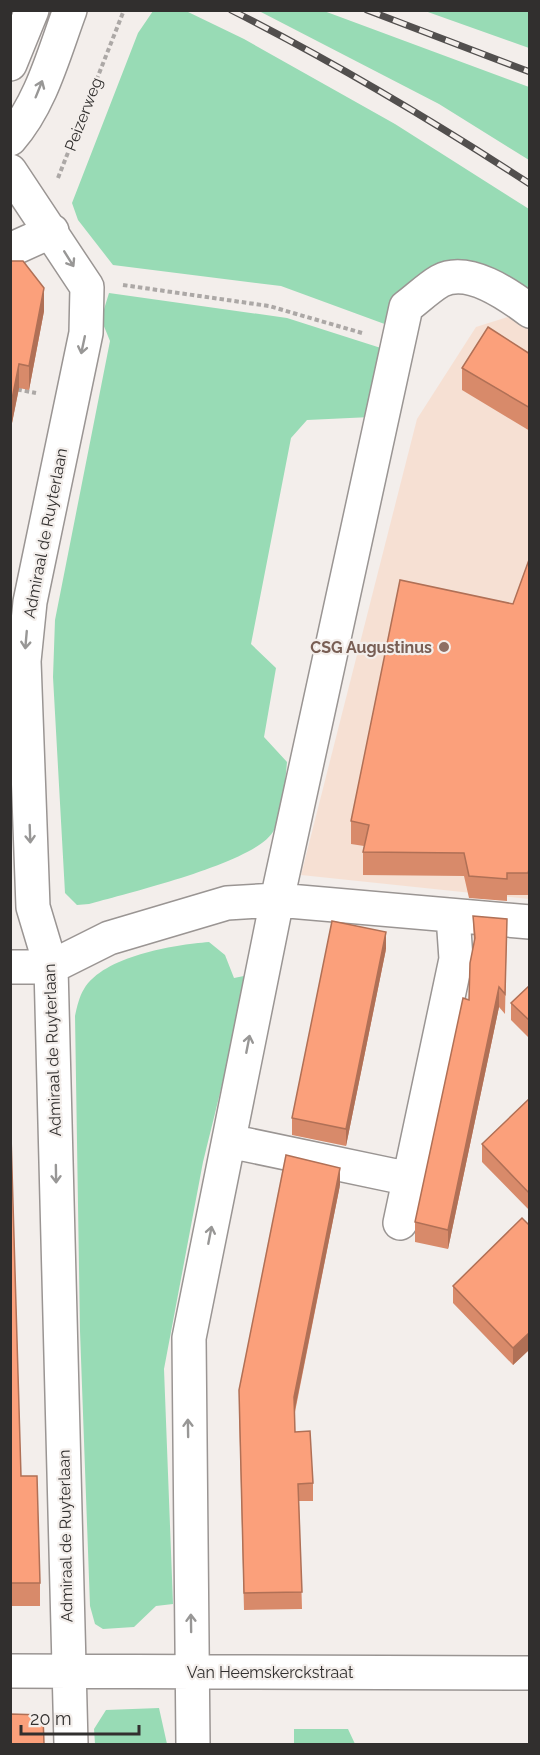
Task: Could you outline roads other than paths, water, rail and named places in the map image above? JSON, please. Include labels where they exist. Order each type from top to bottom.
[{"type":"street","points":[[10,64],[32,10]]},
{"type":"street","points":[[10,139],[30,111],[70,10]]},
{"type":"street","points":[[10,171],[47,224],[10,250]]},
{"type":"street","name":"Admiraal de Ruyterlaan","points":[[47,224],[87,287],[86,333],[30,602],[24,661],[33,908],[51,967],[71,1744]]},
{"type":"street","points":[[194,1744],[191,1672],[189,1338],[277,900],[406,307],[442,280],[470,278],[507,293],[530,311]]},
{"type":"street","points":[[10,967],[51,967],[109,938],[227,903],[277,900],[530,922]]},
{"type":"street","points":[[400,1223],[456,959],[453,916]]},
{"type":"street","points":[[229,1141],[410,1179]]},
{"type":"street","name":"Van Heemskerckstraat","points":[[10,1671],[530,1673]]},
{"type":"railway","points":[[231,10],[383,93],[530,184]]},
{"type":"railway","points":[[367,10],[530,72]]},
{"type":"place","name":"CSG Augustinus","points":[[444,647]]}]
